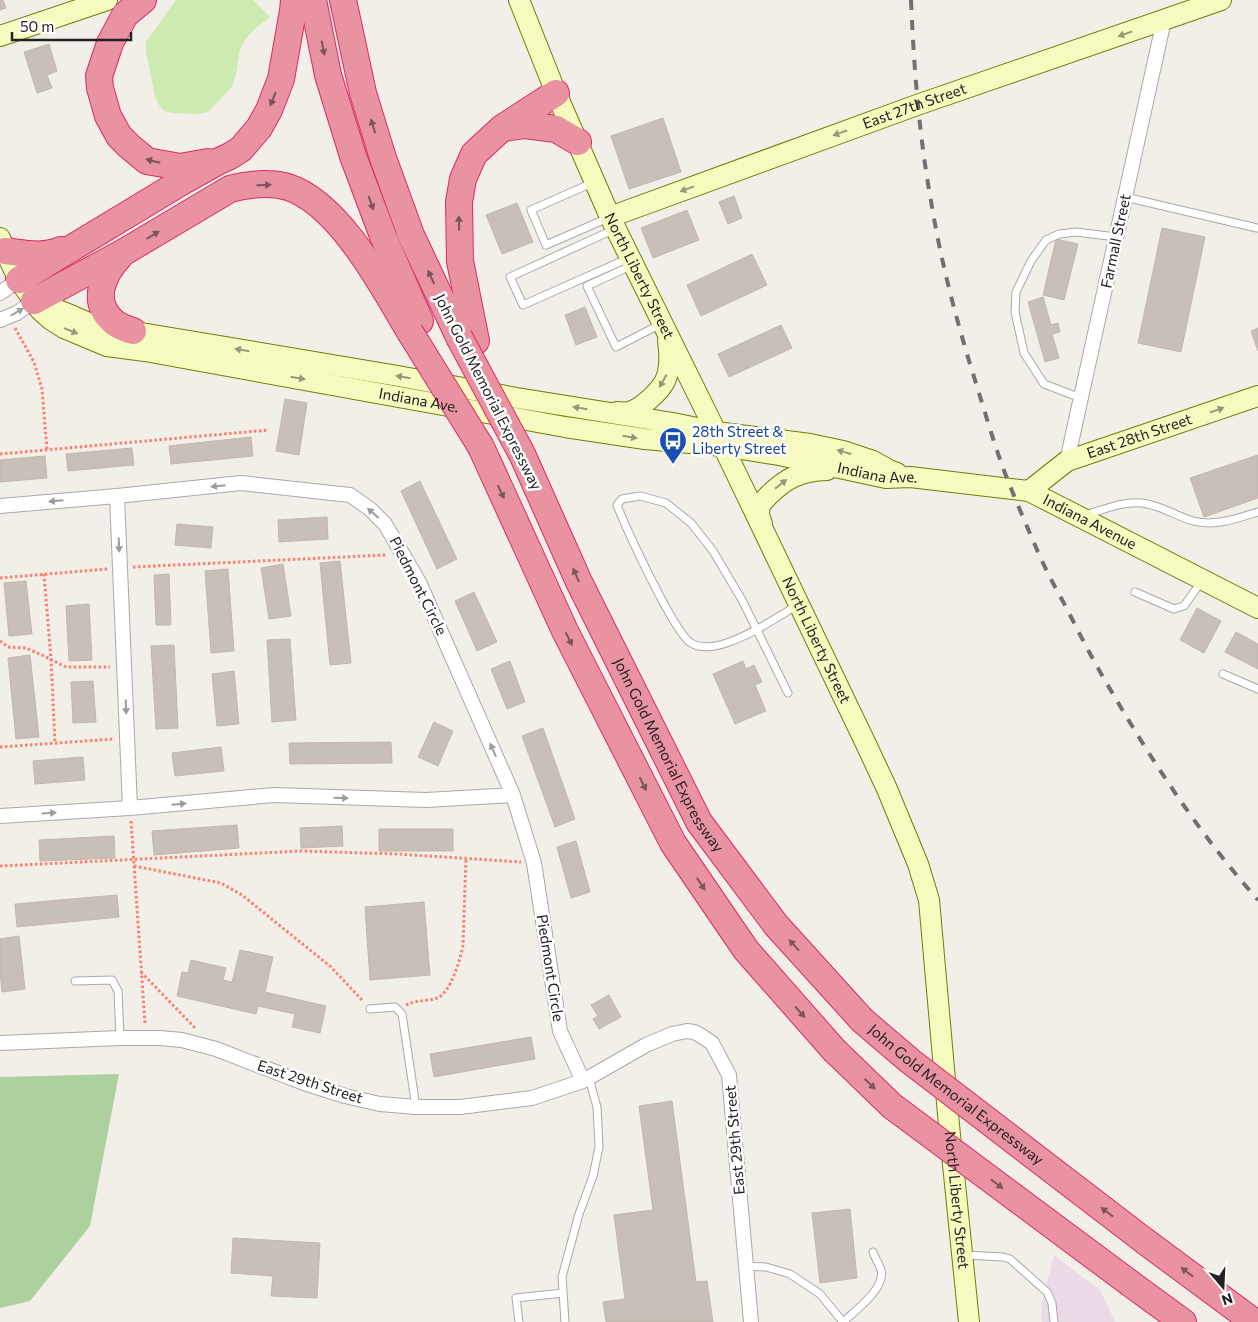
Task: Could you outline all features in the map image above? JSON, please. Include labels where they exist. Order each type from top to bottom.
[{"type":"highway","points":[[143,0],[125,15],[110,43],[105,58],[100,76],[100,88],[108,116],[119,136],[147,161],[180,167],[219,161]]},
{"type":"highway","points":[[10,286],[241,149],[259,128],[269,110],[281,79],[294,0]]},
{"type":"highway","name":"John Gold Memorial Expressway","points":[[313,0],[328,75],[354,156],[417,331]]},
{"type":"highway","name":"John Gold Memorial Expressway","points":[[343,0],[363,92],[383,158],[412,236],[467,339],[522,454],[579,582],[699,822],[776,925],[862,1020],[910,1061],[1146,1242],[1254,1322]]},
{"type":"highway","points":[[467,339],[460,261],[459,202],[462,178],[474,154],[502,128],[556,93]]},
{"type":"highway","points":[[502,128],[525,125],[556,129],[578,142]]},
{"type":"highway","points":[[34,301],[124,252],[230,189],[259,184],[274,184],[300,193],[319,205],[366,259],[417,331],[480,447],[565,631],[673,844],[746,950],[834,1050],[892,1106],[1183,1322]]},
{"type":"highway","points":[[2,248],[35,255],[56,252],[82,242]]},
{"type":"highway","points":[[124,252],[112,265],[104,278],[100,292],[107,314],[120,326],[133,331]]},
{"type":"main road","points":[[0,36],[107,0]]},
{"type":"main road","name":"North Liberty Street","points":[[518,0],[612,223],[799,604],[887,789],[918,864],[929,900],[969,1322]]},
{"type":"main road","name":"East 27th Street","points":[[612,223],[917,105],[1221,0]]},
{"type":"main road","name":"Indiana Ave.","points":[[2,248],[10,286],[34,301],[93,325],[673,423],[719,439],[779,455],[886,478],[910,477]]},
{"type":"main road","name":"Indiana Ave.","points":[[34,301],[50,319],[64,328],[107,346],[155,352],[565,427],[670,442],[719,439],[810,444],[873,461],[889,470],[910,477]]},
{"type":"main road","points":[[604,412],[628,412],[638,408],[657,392],[665,381],[670,366],[670,354],[665,329]]},
{"type":"main road","name":"East 28th Street","points":[[1029,491],[1067,461],[1258,396]]},
{"type":"main road","points":[[768,540],[758,513],[760,504],[779,485],[791,477],[804,473],[819,470],[846,470]]},
{"type":"main road","name":"Indiana Avenue","points":[[910,477],[1029,491],[1258,608]]},
{"type":"street","name":"Farmall Street","points":[[1067,461],[1164,20]]},
{"type":"street","points":[[5,318],[34,301]]},
{"type":"street","name":"Piedmont Circle","points":[[0,506],[241,483],[350,495],[370,509],[385,524],[419,582],[513,795],[534,863],[560,1031],[586,1079]]},
{"type":"street","points":[[117,496],[130,808]]},
{"type":"street","points":[[0,816],[274,796],[426,800],[513,795]]},
{"type":"street","name":"East 29th Street","points":[[0,1043],[120,1038],[182,1040],[216,1049],[304,1083],[345,1096],[380,1104],[416,1107],[460,1107],[532,1098],[586,1079],[646,1045],[672,1034],[687,1031],[694,1032],[712,1043],[729,1075],[751,1322]]},
{"type":"lane","points":[[595,182],[531,210],[546,246],[612,223]]},
{"type":"lane","points":[[1125,198],[1257,228]]},
{"type":"lane","points":[[612,223],[510,277],[524,305],[631,261]]},
{"type":"lane","points":[[1081,398],[1044,384],[1024,353],[1015,312],[1016,292],[1031,261],[1046,240],[1059,234],[1076,232],[1116,237]]},
{"type":"lane","points":[[631,261],[586,286],[616,347],[665,329]]},
{"type":"lane","points":[[788,693],[757,629],[742,600],[713,552],[691,523],[666,502],[640,496],[622,499],[617,505],[664,603],[678,628],[690,643],[706,647],[738,639],[757,629],[799,604]]},
{"type":"lane","points":[[1080,517],[1124,504],[1141,503],[1156,506],[1194,521],[1212,523],[1236,519],[1258,512]]},
{"type":"lane","points":[[1135,592],[1174,609],[1184,606],[1202,579]]},
{"type":"lane","points":[[1224,674],[1258,689]]},
{"type":"lane","points":[[75,981],[112,980],[118,991],[120,1038]]},
{"type":"lane","points":[[370,1009],[395,1007],[402,1014],[416,1107]]},
{"type":"lane","points":[[565,1322],[562,1277],[579,1214],[593,1176],[599,1147],[597,1107],[586,1079]]},
{"type":"lane","points":[[746,1266],[766,1266],[790,1274],[820,1294],[843,1322],[872,1294],[880,1283],[882,1271],[873,1252]]},
{"type":"lane","points":[[962,1255],[1002,1257],[1010,1260],[1047,1292],[1052,1303],[1054,1322]]},
{"type":"lane","points":[[518,1322],[516,1298],[563,1293]]},
{"type":"path","points":[[5,318],[34,362],[42,389],[47,450]]},
{"type":"path","points":[[0,454],[269,430]]},
{"type":"path","points":[[0,578],[120,568],[402,554]]},
{"type":"path","points":[[44,574],[55,743]]},
{"type":"path","points":[[0,641],[8,647],[26,648],[66,667],[124,667]]},
{"type":"path","points":[[0,746],[127,738]]},
{"type":"path","points":[[130,808],[146,1038]]},
{"type":"path","points":[[0,866],[301,851],[398,854],[534,863]]},
{"type":"path","points":[[395,1007],[436,999],[442,996],[452,979],[461,958],[463,945],[466,858]]},
{"type":"path","points":[[134,866],[221,883],[242,895],[331,967],[370,1009]]},
{"type":"path","points":[[141,972],[216,1049]]},
{"type":"shaded area","points":[[1054,1255],[1100,1290],[1115,1322],[1042,1322],[1041,1306]]},
{"type":"green space","points":[[176,0],[253,0],[270,17],[245,40],[240,50],[232,87],[208,112],[198,114],[164,111],[155,97],[146,42]]},
{"type":"green space","points":[[119,1074],[90,1226],[30,1301],[0,1308],[0,1077]]},
{"type":"building","points":[[0,0],[3,0],[6,8],[0,10]]},
{"type":"building","points":[[49,44],[57,71],[47,75],[52,88],[37,93],[24,52]]},
{"type":"building","points":[[663,118],[681,172],[629,189],[611,136]]},
{"type":"building","points":[[734,196],[742,218],[728,224],[719,202]]},
{"type":"building","points":[[517,203],[533,242],[502,254],[486,215]]},
{"type":"building","points":[[687,210],[699,240],[653,258],[641,228]]},
{"type":"building","points":[[1162,228],[1205,237],[1181,352],[1138,343]]},
{"type":"building","points":[[1056,239],[1078,244],[1064,300],[1043,295]]},
{"type":"building","points":[[752,254],[767,285],[701,316],[687,285]]},
{"type":"building","points":[[1043,297],[1051,325],[1058,323],[1060,332],[1052,334],[1059,358],[1045,362],[1028,302]]},
{"type":"building","points":[[585,307],[597,337],[576,345],[565,315]]},
{"type":"building","points":[[781,325],[792,348],[729,377],[718,354]]},
{"type":"building","points":[[1258,328],[1258,351],[1251,331]]},
{"type":"building","points":[[285,399],[307,403],[299,455],[276,451]]},
{"type":"building","points":[[251,437],[253,456],[171,464],[169,446]]},
{"type":"building","points":[[132,448],[134,465],[68,471],[66,454]]},
{"type":"building","points":[[1258,455],[1258,498],[1204,517],[1190,478]]},
{"type":"building","points":[[45,456],[47,478],[0,482],[0,460]]},
{"type":"building","points":[[420,481],[457,559],[437,569],[401,491]]},
{"type":"building","points":[[327,517],[328,539],[279,542],[278,520]]},
{"type":"building","points":[[177,524],[213,527],[211,548],[175,545]]},
{"type":"building","points":[[340,561],[351,663],[330,665],[320,563]]},
{"type":"building","points":[[283,564],[291,616],[269,619],[261,568]]},
{"type":"building","points":[[228,569],[234,651],[211,653],[205,571]]},
{"type":"building","points":[[169,574],[171,625],[156,625],[154,575]]},
{"type":"building","points":[[26,581],[32,634],[9,636],[4,583]]},
{"type":"building","points":[[474,592],[497,642],[477,651],[455,601]]},
{"type":"building","points":[[89,604],[92,660],[69,661],[66,606]]},
{"type":"building","points":[[1197,608],[1221,621],[1204,653],[1180,640]]},
{"type":"building","points":[[1236,632],[1258,644],[1258,669],[1225,652]]},
{"type":"building","points":[[290,639],[296,720],[272,722],[267,640]]},
{"type":"building","points":[[174,645],[178,728],[156,729],[151,646]]},
{"type":"building","points":[[30,655],[39,737],[16,739],[8,658]]},
{"type":"building","points":[[510,661],[525,702],[507,709],[491,669]]},
{"type":"building","points":[[743,661],[746,669],[754,665],[762,682],[755,685],[766,711],[735,724],[713,674]]},
{"type":"building","points":[[234,671],[239,724],[217,726],[212,674]]},
{"type":"building","points":[[93,681],[96,722],[73,723],[71,682]]},
{"type":"building","points":[[434,722],[453,731],[438,766],[418,757]]},
{"type":"building","points":[[543,728],[575,819],[555,827],[522,736]]},
{"type":"building","points":[[391,742],[392,763],[290,764],[289,743]]},
{"type":"building","points":[[221,747],[224,771],[175,776],[172,753]]},
{"type":"building","points":[[83,757],[85,780],[35,784],[33,761]]},
{"type":"building","points":[[237,825],[239,848],[154,855],[152,831]]},
{"type":"building","points":[[342,826],[343,846],[301,848],[300,828]]},
{"type":"building","points":[[379,829],[453,829],[453,851],[379,851]]},
{"type":"building","points":[[114,836],[115,858],[40,861],[39,840]]},
{"type":"building","points":[[576,841],[590,892],[571,898],[557,847]]},
{"type":"building","points":[[117,895],[119,917],[17,927],[15,904]]},
{"type":"building","points":[[424,902],[430,975],[370,980],[365,907]]},
{"type":"building","points":[[19,936],[25,989],[2,992],[0,939]]},
{"type":"building","points":[[240,950],[273,957],[265,992],[326,1006],[320,1033],[292,1027],[295,1014],[258,1006],[256,1014],[177,996],[182,972],[188,973],[191,960],[226,968],[223,980],[232,982]]},
{"type":"building","points":[[609,995],[621,1017],[599,1029],[593,1019],[598,1016],[591,1005]]},
{"type":"building","points":[[531,1037],[535,1059],[434,1077],[430,1054]]},
{"type":"building","points":[[672,1101],[696,1282],[707,1281],[713,1322],[606,1322],[603,1302],[625,1299],[614,1215],[653,1210],[639,1106]]},
{"type":"building","points":[[850,1209],[857,1278],[820,1283],[812,1213]]},
{"type":"building","points":[[233,1238],[320,1243],[317,1298],[271,1296],[273,1276],[231,1273]]},
{"type":"railway","points":[[911,0],[920,126],[939,243],[964,344],[1003,468],[1046,569],[1107,683],[1180,800],[1237,876],[1258,900]]},
{"type":"place","name":"28th Street & Liberty Street","points":[[673,465]]}]
